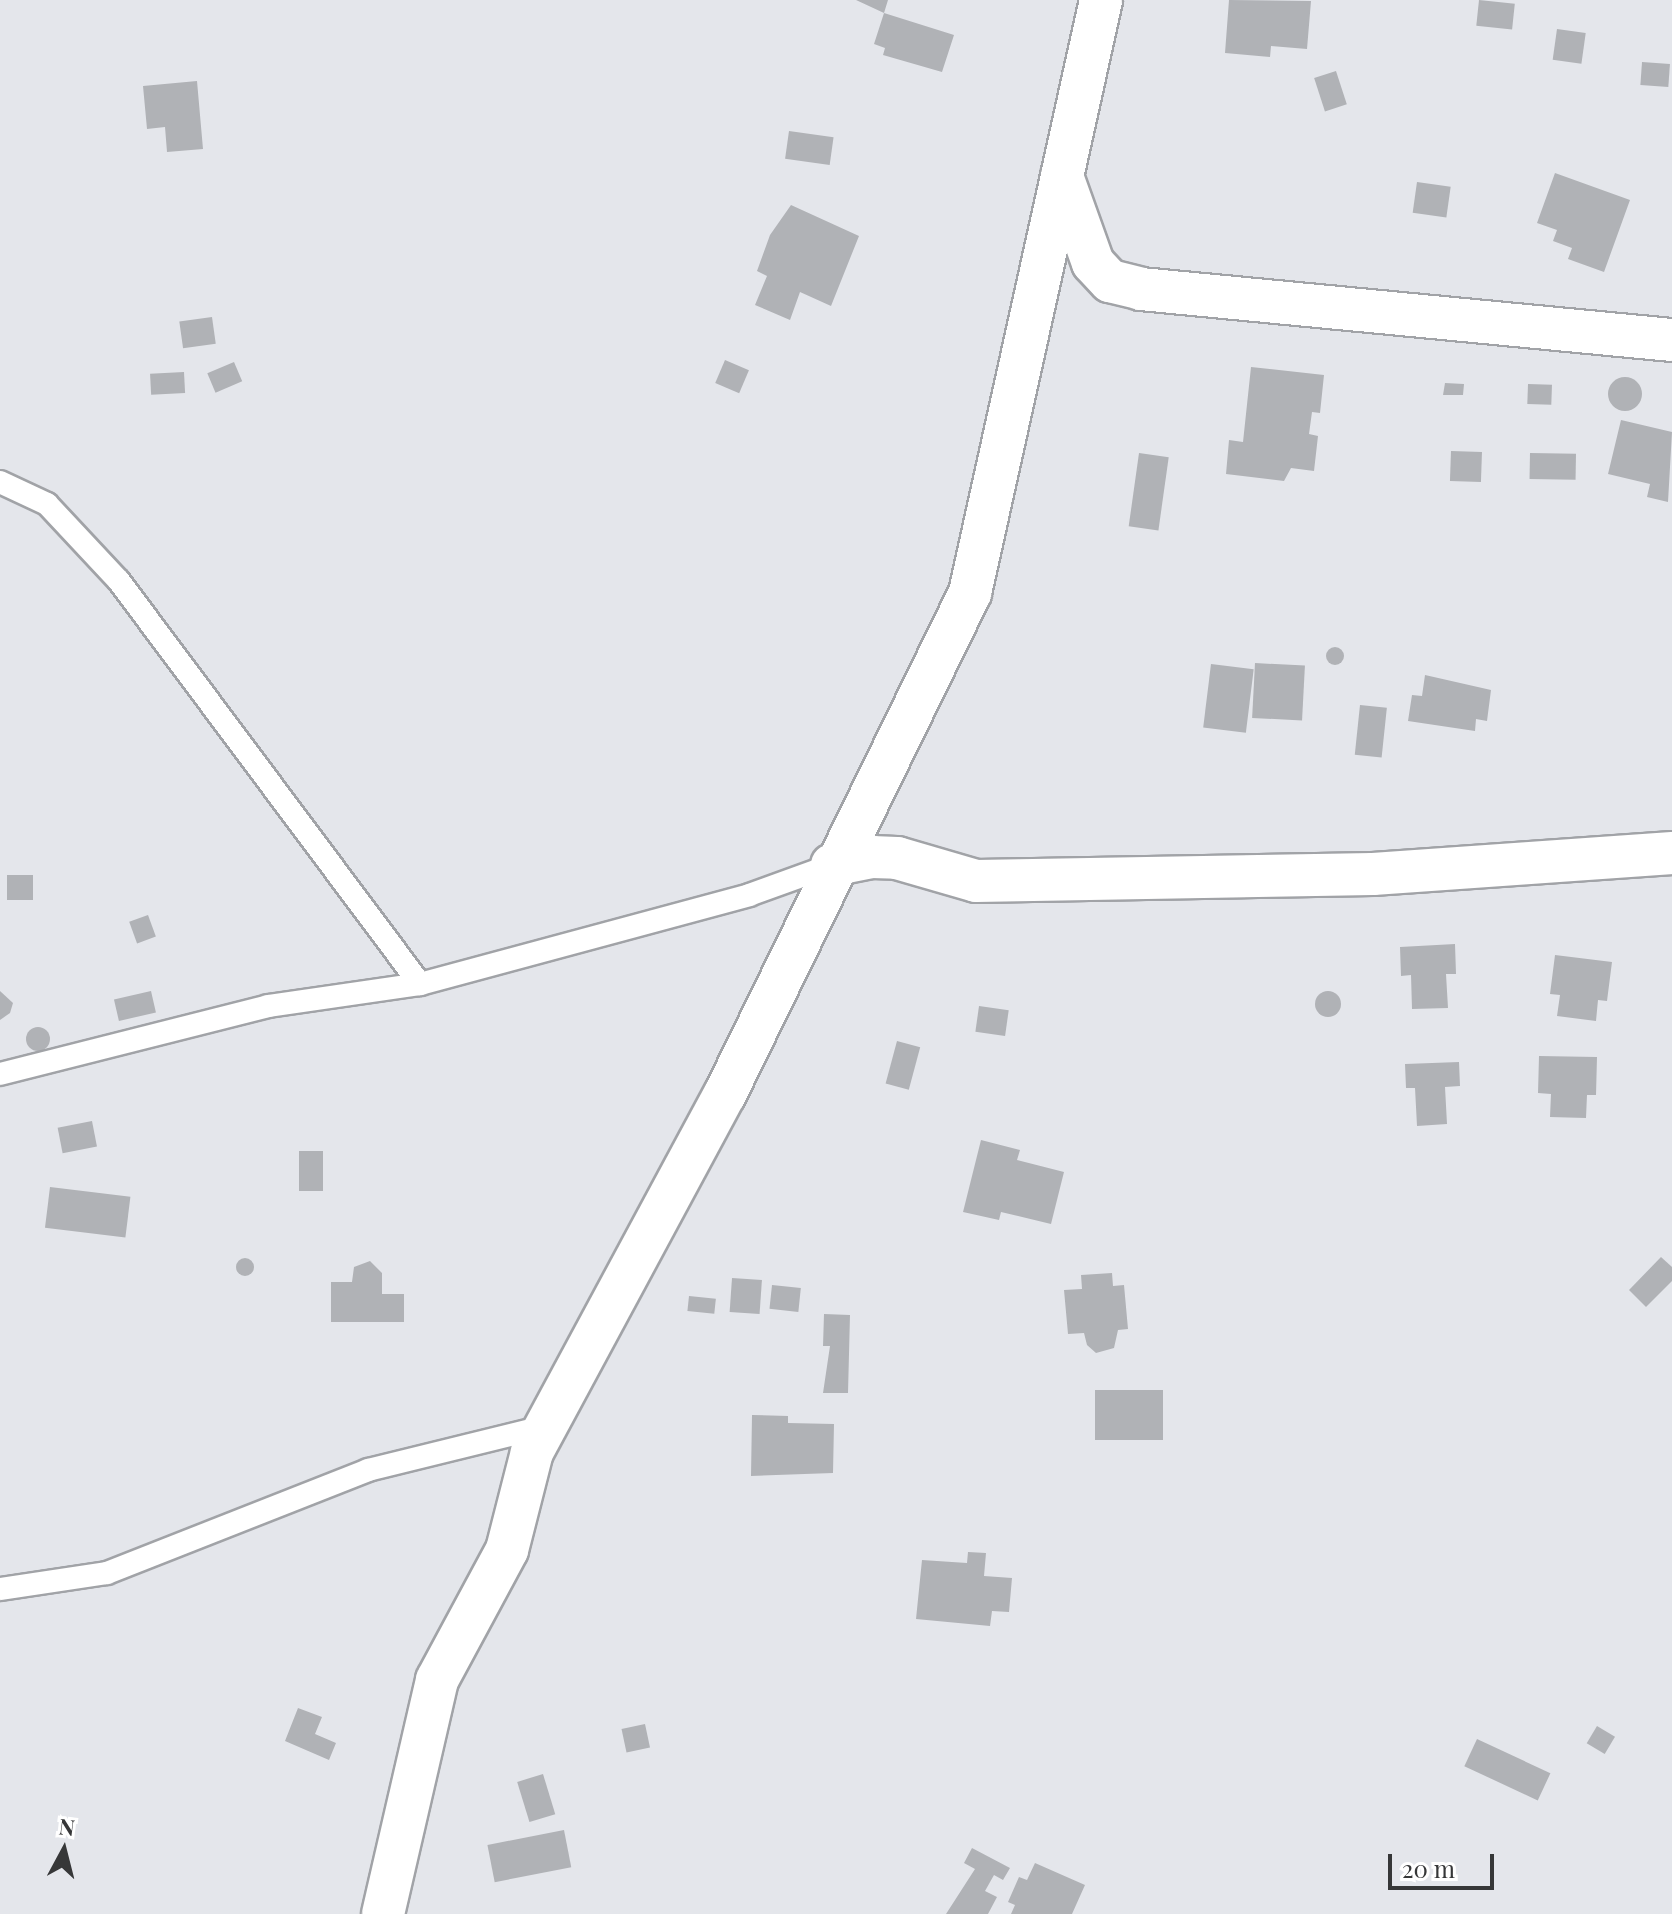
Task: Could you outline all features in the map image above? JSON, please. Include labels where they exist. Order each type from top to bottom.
[{"type":"street","points":[[383,1914],[437,1680],[507,1550],[532,1452],[543,1427],[725,1094],[832,865],[970,593],[1101,0]]},
{"type":"street","points":[[1062,176],[1093,263],[1110,281],[1141,289],[1672,340]]},
{"type":"street","points":[[832,865],[897,858],[976,881],[1373,874],[1641,859],[1672,853]]},
{"type":"lane","points":[[0,482],[47,504],[119,581],[420,984]]},
{"type":"lane","points":[[0,1074],[268,1006],[420,984],[749,895],[832,865]]},
{"type":"lane","points":[[0,1589],[107,1573],[368,1470],[543,1427]]},
{"type":"building","points":[[856,0],[888,0],[884,13]]},
{"type":"building","points":[[1229,0],[1311,1],[1307,49],[1271,46],[1270,57],[1225,53]]},
{"type":"building","points":[[1479,0],[1515,4],[1512,30],[1476,26]]},
{"type":"building","points":[[884,13],[954,35],[942,72],[883,55],[885,48],[874,44]]},
{"type":"building","points":[[1557,29],[1586,33],[1581,64],[1553,60]]},
{"type":"building","points":[[1642,62],[1670,64],[1668,87],[1640,85]]},
{"type":"building","points":[[1336,71],[1347,104],[1325,111],[1314,78]]},
{"type":"building","points":[[197,81],[203,149],[167,152],[165,127],[147,129],[143,86]]},
{"type":"building","points":[[789,131],[834,137],[830,165],[785,159]]},
{"type":"building","points":[[1555,173],[1630,200],[1604,272],[1568,259],[1572,248],[1553,241],[1557,230],[1537,223]]},
{"type":"building","points":[[1417,182],[1451,187],[1446,217],[1413,213]]},
{"type":"building","points":[[791,205],[859,236],[831,306],[800,292],[790,320],[755,305],[767,276],[757,271],[770,235]]},
{"type":"building","points":[[212,317],[216,344],[183,348],[179,322]]},
{"type":"building","points":[[725,360],[749,370],[739,393],[715,383]]},
{"type":"building","points":[[234,362],[242,381],[216,393],[207,373]]},
{"type":"building","points":[[1251,367],[1324,375],[1320,413],[1312,412],[1309,434],[1318,436],[1314,471],[1291,468],[1284,481],[1226,474],[1229,440],[1243,442]]},
{"type":"building","points":[[184,372],[185,393],[151,395],[150,374]]},
{"type":"building","points":[[1625,377],[1637,382],[1642,394],[1637,406],[1625,411],[1613,406],[1608,394],[1613,382]]},
{"type":"building","points":[[1445,383],[1464,384],[1463,395],[1443,395]]},
{"type":"building","points":[[1528,384],[1552,385],[1551,405],[1527,404]]},
{"type":"building","points":[[1621,420],[1672,432],[1668,502],[1647,497],[1650,484],[1608,474]]},
{"type":"building","points":[[1451,451],[1482,452],[1481,482],[1450,481]]},
{"type":"building","points":[[1139,453],[1169,457],[1158,530],[1129,526]]},
{"type":"building","points":[[1530,453],[1576,454],[1576,480],[1530,479]]},
{"type":"building","points":[[1335,647],[1344,656],[1335,665],[1326,656]]},
{"type":"building","points":[[1255,663],[1305,666],[1302,721],[1252,718]]},
{"type":"building","points":[[1211,664],[1254,669],[1246,733],[1203,728]]},
{"type":"building","points":[[1425,675],[1491,690],[1487,721],[1476,719],[1475,731],[1408,721],[1412,695],[1422,696]]},
{"type":"building","points":[[1360,705],[1387,708],[1382,758],[1355,755]]},
{"type":"building","points":[[7,875],[33,875],[33,900],[7,900]]},
{"type":"building","points":[[148,915],[156,937],[137,943],[129,922]]},
{"type":"building","points":[[1455,944],[1456,974],[1446,974],[1448,1008],[1412,1009],[1411,975],[1401,976],[1400,947]]},
{"type":"building","points":[[1555,955],[1612,962],[1607,1001],[1598,1000],[1596,1021],[1557,1016],[1560,995],[1550,994]]},
{"type":"building","points":[[0,991],[13,1003],[10,1013],[0,1020]]},
{"type":"building","points":[[151,991],[156,1012],[119,1021],[114,1000]]},
{"type":"building","points":[[1328,991],[1338,994],[1341,1004],[1338,1014],[1328,1017],[1318,1014],[1315,1004],[1318,994]]},
{"type":"building","points":[[979,1006],[1009,1010],[1005,1036],[975,1032]]},
{"type":"building","points":[[38,1027],[49,1034],[50,1039],[43,1050],[38,1051],[27,1044],[26,1039],[33,1028]]},
{"type":"building","points":[[897,1041],[920,1047],[909,1090],[886,1084]]},
{"type":"building","points":[[1539,1056],[1597,1057],[1596,1095],[1587,1095],[1586,1118],[1550,1117],[1551,1094],[1538,1093]]},
{"type":"building","points":[[1459,1062],[1460,1086],[1445,1087],[1447,1124],[1417,1126],[1415,1088],[1406,1088],[1405,1064]]},
{"type":"building","points":[[92,1121],[97,1147],[63,1153],[58,1128]]},
{"type":"building","points":[[981,1140],[1020,1150],[1017,1160],[1064,1172],[1051,1224],[1001,1212],[999,1220],[963,1212]]},
{"type":"building","points":[[299,1151],[323,1151],[323,1191],[299,1191]]},
{"type":"building","points":[[50,1187],[130,1197],[125,1238],[45,1228]]},
{"type":"building","points":[[1661,1257],[1672,1267],[1672,1281],[1646,1307],[1629,1290]]},
{"type":"building","points":[[245,1258],[254,1267],[245,1276],[236,1267]]},
{"type":"building","points":[[370,1261],[382,1273],[382,1294],[404,1294],[404,1322],[331,1322],[331,1282],[352,1282],[354,1267]]},
{"type":"building","points":[[1112,1273],[1113,1286],[1124,1285],[1128,1329],[1118,1330],[1114,1348],[1096,1353],[1087,1345],[1084,1333],[1068,1334],[1064,1290],[1082,1289],[1081,1275]]},
{"type":"building","points":[[732,1278],[762,1280],[760,1314],[730,1312]]},
{"type":"building","points":[[772,1285],[801,1288],[798,1312],[769,1309]]},
{"type":"building","points":[[689,1296],[716,1299],[714,1314],[687,1311]]},
{"type":"building","points":[[824,1314],[850,1315],[848,1393],[823,1393],[830,1346],[823,1346]]},
{"type":"building","points":[[1095,1390],[1163,1390],[1163,1440],[1095,1440]]},
{"type":"building","points":[[752,1415],[788,1416],[788,1423],[834,1424],[833,1473],[751,1476]]},
{"type":"building","points":[[968,1552],[986,1553],[984,1576],[1012,1578],[1009,1612],[992,1611],[990,1626],[916,1619],[922,1560],[967,1563]]},
{"type":"building","points":[[298,1708],[322,1717],[315,1734],[336,1743],[329,1760],[285,1741]]},
{"type":"building","points":[[645,1724],[650,1747],[627,1752],[622,1729]]},
{"type":"building","points":[[1597,1726],[1615,1737],[1605,1754],[1587,1743]]},
{"type":"building","points":[[1477,1739],[1550,1773],[1538,1800],[1464,1766]]},
{"type":"building","points":[[543,1774],[555,1814],[529,1822],[517,1782]]},
{"type":"building","points":[[564,1830],[571,1867],[495,1882],[487,1845]]},
{"type":"building","points":[[972,1848],[1010,1868],[1003,1880],[994,1875],[985,1891],[997,1897],[988,1914],[946,1914],[975,1869],[964,1863]]},
{"type":"building","points":[[1035,1863],[1085,1885],[1072,1914],[1011,1914],[1015,1905],[1008,1902],[1019,1877],[1027,1880]]}]
